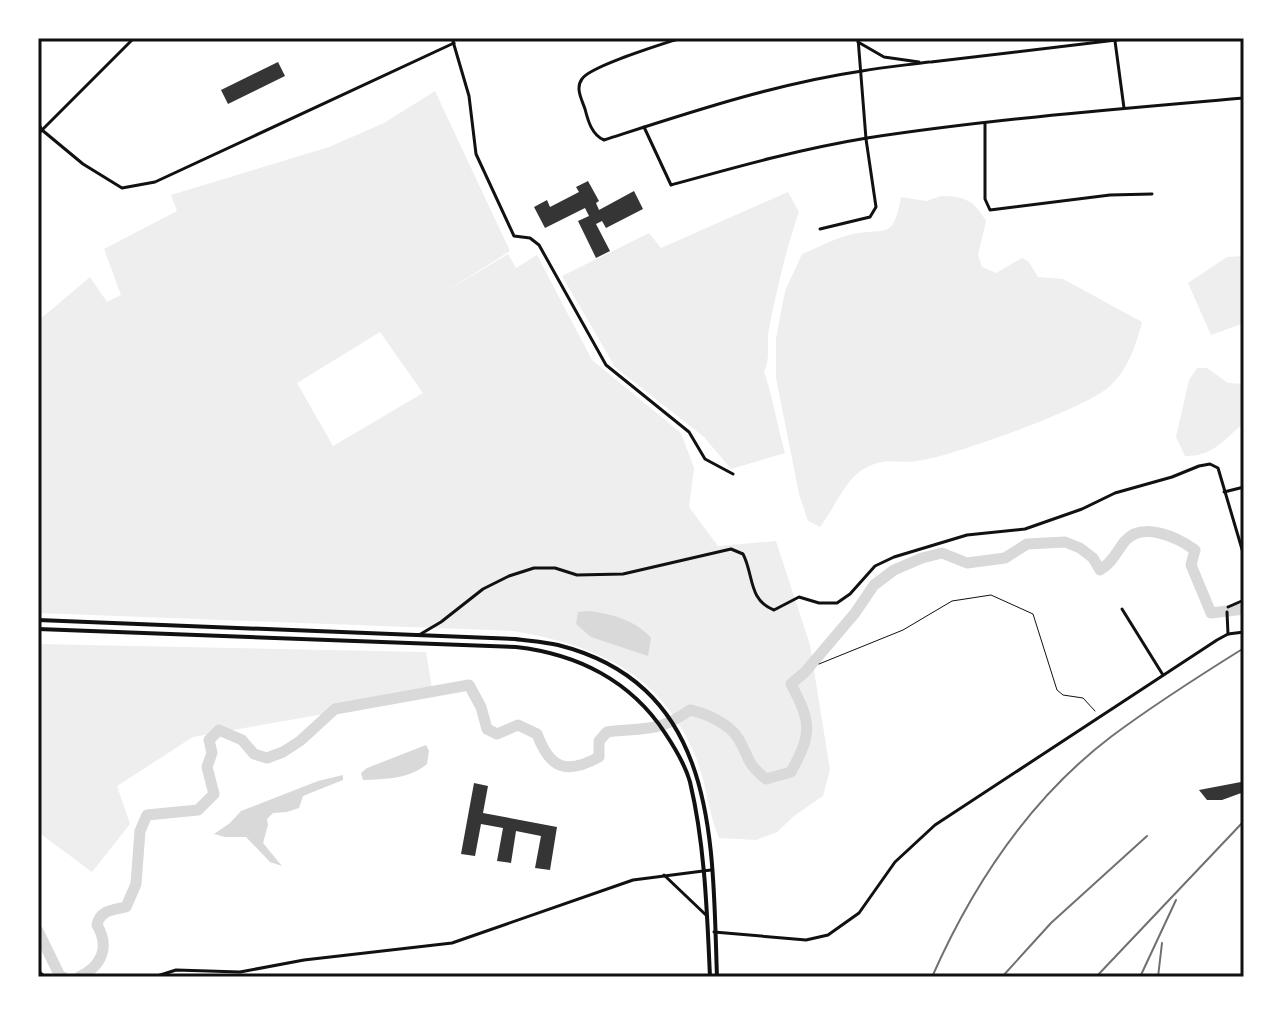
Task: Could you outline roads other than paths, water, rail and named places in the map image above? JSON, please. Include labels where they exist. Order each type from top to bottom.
[{"type":"main road","points":[[38,620],[515,639],[557,645],[624,674],[658,705],[689,750],[702,796],[711,870],[717,977]]},
{"type":"main road","points":[[38,629],[525,648],[559,656],[608,677],[650,710],[671,742],[689,780],[703,871],[710,977]]},
{"type":"street","points":[[40,132],[134,38]]},
{"type":"street","points":[[681,38],[585,75],[580,81],[579,90],[597,138],[604,140],[782,87],[860,71],[1133,38]]},
{"type":"street","points":[[1115,39],[1124,108]]},
{"type":"street","points":[[38,123],[40,132],[122,188],[155,182],[453,40],[469,96],[476,154],[514,236],[530,238],[539,245],[606,365],[689,432],[705,459],[733,474]]},
{"type":"street","points":[[858,40],[884,57],[929,62]]},
{"type":"street","points":[[820,229],[870,217],[876,207],[866,139],[858,40]]},
{"type":"street","points":[[644,127],[671,185],[773,157],[866,139],[985,123],[1244,98]]},
{"type":"street","points":[[985,123],[985,199],[990,210],[1110,195],[1152,194]]},
{"type":"street","points":[[419,635],[483,589],[534,568],[555,568],[577,575],[615,574],[722,551],[736,550],[743,554],[757,599],[763,606],[774,610],[799,597],[819,603],[837,603],[850,594],[875,566],[894,557],[967,535],[1025,529],[1082,509],[1115,493],[1205,464],[1218,468],[1244,556]]},
{"type":"street","points":[[1224,492],[1244,487]]},
{"type":"street","points":[[1228,634],[1229,610],[1244,600]]},
{"type":"street","points":[[1122,609],[1163,675]]},
{"type":"street","points":[[708,933],[806,940],[828,935],[859,913],[895,862],[935,825],[1228,634],[1244,632]]},
{"type":"street","points":[[154,977],[176,970],[240,972],[304,960],[452,943],[633,880],[711,870]]},
{"type":"street","points":[[664,875],[707,916]]},
{"type":"street","points":[[38,971],[45,977]]},
{"type":"waterway","points":[[79,977],[87,973],[102,955],[103,941],[97,925],[101,916],[126,907],[136,884],[140,831],[147,815],[198,810],[214,794],[207,767],[212,753],[209,740],[219,730],[242,740],[254,754],[267,758],[300,741],[335,709],[469,685],[481,707],[487,729],[497,734],[518,725],[537,734],[548,755],[560,765],[577,766],[599,757],[599,741],[607,732],[659,726],[690,710],[710,716],[729,728],[738,738],[751,764],[766,779],[791,772],[806,738],[806,719],[791,684],[855,613],[874,585],[894,570],[922,558],[942,553],[967,563],[1005,558],[1027,544],[1065,542],[1093,558],[1100,570],[1132,535],[1160,533],[1195,550],[1191,565],[1211,613],[1244,609]]},
{"type":"waterway","points":[[38,931],[63,977]]},
{"type":"railway","points":[[932,977],[985,876],[1055,787],[1112,736],[1244,648]]},
{"type":"railway","points":[[1096,977],[1244,821]]},
{"type":"railway","points":[[1002,977],[1051,923],[1147,836]]},
{"type":"railway","points":[[1140,977],[1176,900]]},
{"type":"railway","points":[[1158,977],[1162,943]]}]
